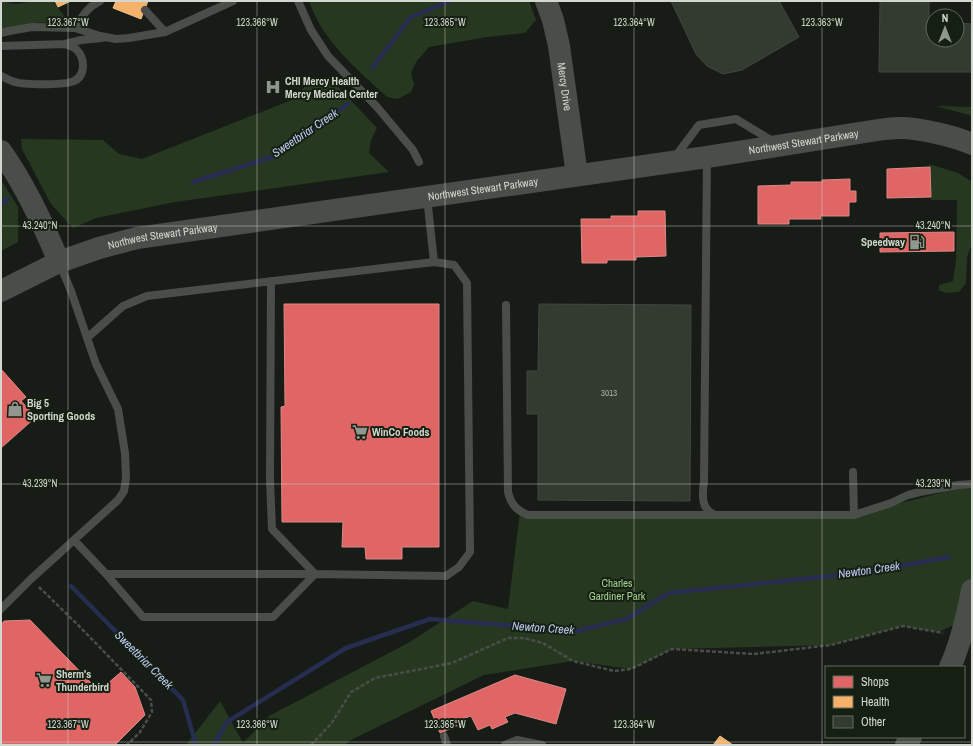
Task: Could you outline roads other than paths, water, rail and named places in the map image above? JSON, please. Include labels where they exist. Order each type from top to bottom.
[{"type":"main road","name":"Mercy Drive","points":[[547,5],[557,34],[576,175]]},
{"type":"main road","name":"Northwest Stewart Parkway","points":[[1,291],[59,262],[99,248],[137,238],[707,157],[878,130],[900,128],[949,137],[972,144]]},
{"type":"main road","points":[[1,151],[34,204],[59,262]]},
{"type":"main road","points":[[950,666],[969,610],[972,590]]},
{"type":"lane","points":[[75,28],[84,13],[92,5],[100,1]]},
{"type":"lane","points":[[1,33],[32,27],[75,28],[116,39],[129,38],[165,32],[232,1]]},
{"type":"lane","points":[[298,1],[311,30],[328,56],[377,107],[412,150],[419,162]]},
{"type":"lane","points":[[145,10],[165,32]]},
{"type":"lane","points":[[1,46],[65,44],[81,40],[107,37]]},
{"type":"lane","points":[[1,76],[17,83],[71,83],[77,79],[82,72],[83,65],[81,56],[75,49],[65,44]]},
{"type":"lane","points":[[672,162],[699,125],[721,121],[736,119],[778,145]]},
{"type":"lane","points":[[707,157],[703,491],[704,504],[706,508],[710,513],[716,515]]},
{"type":"lane","points":[[427,196],[434,262]]},
{"type":"lane","points":[[1,609],[31,579],[118,500],[124,491],[126,478],[118,409],[96,364],[71,291],[59,262]]},
{"type":"lane","points":[[87,338],[123,306],[147,296],[434,262],[454,265],[467,283],[470,552],[459,567],[446,576],[315,574],[106,574]]},
{"type":"lane","points":[[271,281],[270,479],[272,529],[315,574]]},
{"type":"lane","points":[[506,305],[508,492],[510,501],[520,512],[528,515],[854,515],[884,506],[908,495],[958,484],[972,484]]},
{"type":"lane","points":[[853,472],[854,515]]},
{"type":"lane","points":[[74,540],[143,617],[273,617],[315,574]]},
{"type":"lane","points":[[444,736],[447,745]]},
{"type":"lane","points":[[505,745],[517,740],[542,745]]},
{"type":"waterway","name":"Sweetbriar Creek","points":[[372,68],[411,17],[450,1]]},
{"type":"waterway","name":"Sweetbriar Creek","points":[[193,182],[275,156],[348,104]]},
{"type":"waterway","name":"Sweetbriar Creek","points":[[1,204],[8,199]]},
{"type":"waterway","name":"Newton Creek","points":[[214,745],[227,722],[346,648],[430,619],[577,631],[626,619],[669,593],[869,572],[949,557]]},
{"type":"waterway","name":"Sweetbriar Creek","points":[[71,586],[183,700],[196,745]]},
{"type":"place","name":"CHI Mercy Health Mercy Medical Center","points":[[273,87]]},
{"type":"place","name":"Speedway","points":[[917,242]]},
{"type":"place","name":"Big 5 Sporting Goods","points":[[15,409]]},
{"type":"place","name":"WinCo Foods","points":[[360,432]]},
{"type":"place","name":"Sherm's Thunderbird","points":[[44,680]]},
{"type":"park label","name":"Charles Gardiner Park","points":[[617,589]]}]
